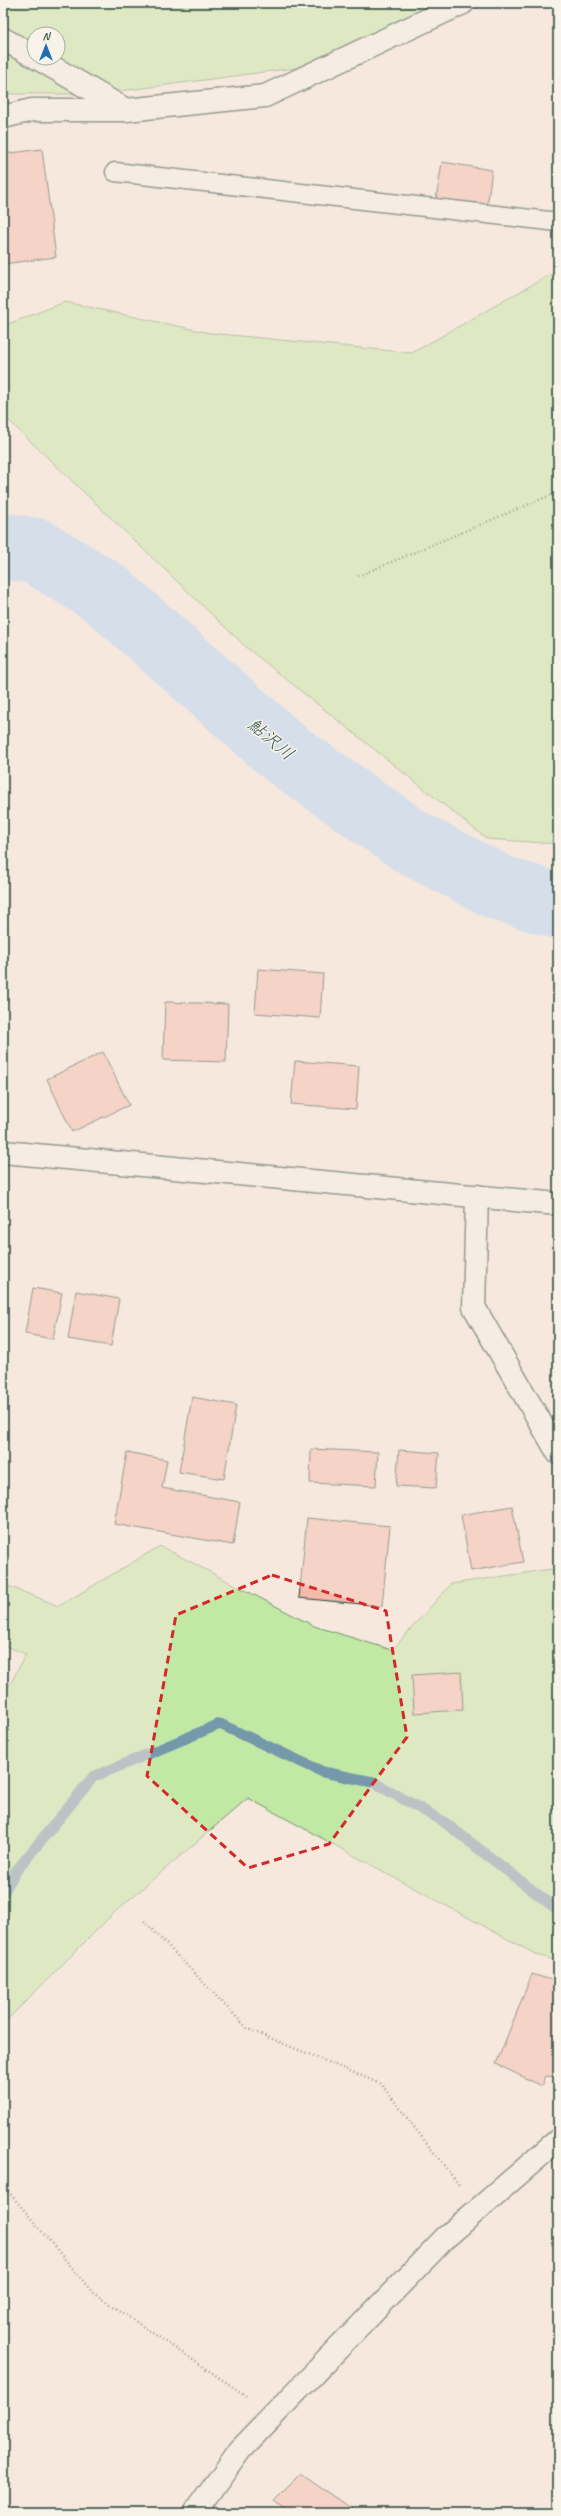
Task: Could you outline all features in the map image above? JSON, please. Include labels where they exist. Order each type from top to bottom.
[{"type":"street","points":[[3,117],[32,110],[126,110],[265,96],[463,3]]},
{"type":"street","points":[[3,39],[26,52]]},
{"type":"street","points":[[51,66],[126,110]]},
{"type":"street","points":[[3,1152],[558,1204]]},
{"type":"street","points":[[477,1196],[474,1307],[558,1453]]},
{"type":"street","points":[[195,2513],[240,2450],[445,2238],[558,2140]]},
{"type":"lane","points":[[115,172],[558,222]]},
{"type":"path","points":[[358,576],[558,492]]},
{"type":"path","points":[[144,1920],[248,2029],[382,2084],[478,2209]]},
{"type":"path","points":[[3,2185],[93,2294],[274,2414]]},
{"type":"highlighted area","points":[[272,1575],[386,1611],[407,1737],[329,1844],[248,1868],[147,1776],[176,1615]]},
{"type":"green space","points":[[3,3],[486,3],[447,21],[295,68],[98,94],[3,94]]},
{"type":"green space","points":[[558,270],[558,844],[487,839],[247,648],[3,415],[3,326],[65,302],[210,333],[412,353]]},
{"type":"green space","points":[[160,1546],[314,1626],[392,1650],[451,1584],[558,1568],[558,1961],[537,1955],[248,1798],[116,1911],[3,2024],[3,1698],[26,1654],[3,1645],[3,1584],[59,1606]]},
{"type":"building","points":[[42,149],[56,257],[3,264],[3,154]]},
{"type":"building","points":[[442,162],[492,170],[486,214],[435,206]]},
{"type":"building","points":[[258,969],[323,974],[320,1018],[255,1013]]},
{"type":"building","points":[[165,1002],[228,1004],[226,1062],[163,1060]]},
{"type":"building","points":[[103,1052],[129,1105],[72,1132],[47,1079]]},
{"type":"building","points":[[295,1061],[359,1066],[356,1109],[291,1104]]},
{"type":"building","points":[[33,1288],[62,1293],[53,1339],[25,1334]]},
{"type":"building","points":[[76,1291],[119,1299],[111,1346],[68,1339]]},
{"type":"building","points":[[192,1397],[236,1405],[224,1479],[179,1472]]},
{"type":"building","points":[[311,1449],[378,1452],[376,1486],[310,1483]]},
{"type":"building","points":[[399,1450],[439,1453],[436,1488],[396,1486]]},
{"type":"building","points":[[127,1452],[167,1460],[162,1488],[240,1502],[233,1545],[114,1524]]},
{"type":"building","points":[[512,1506],[523,1562],[471,1571],[461,1515]]},
{"type":"building","points":[[307,1518],[390,1526],[382,1606],[299,1598]]},
{"type":"building","points":[[461,1672],[463,1710],[414,1713],[412,1675]]},
{"type":"building","points":[[532,1974],[558,1982],[558,2077],[546,2076],[542,2086],[496,2064]]},
{"type":"building","points":[[301,2473],[358,2513],[290,2513],[274,2500]]},
{"type":"waterway","name":"鮎沢川","points":[[3,546],[36,551],[105,593],[286,754],[413,843],[500,888],[558,906]]},
{"type":"waterway","points":[[3,1893],[16,1871],[93,1777],[220,1724],[323,1772],[373,1782],[444,1822],[558,1910]]}]
